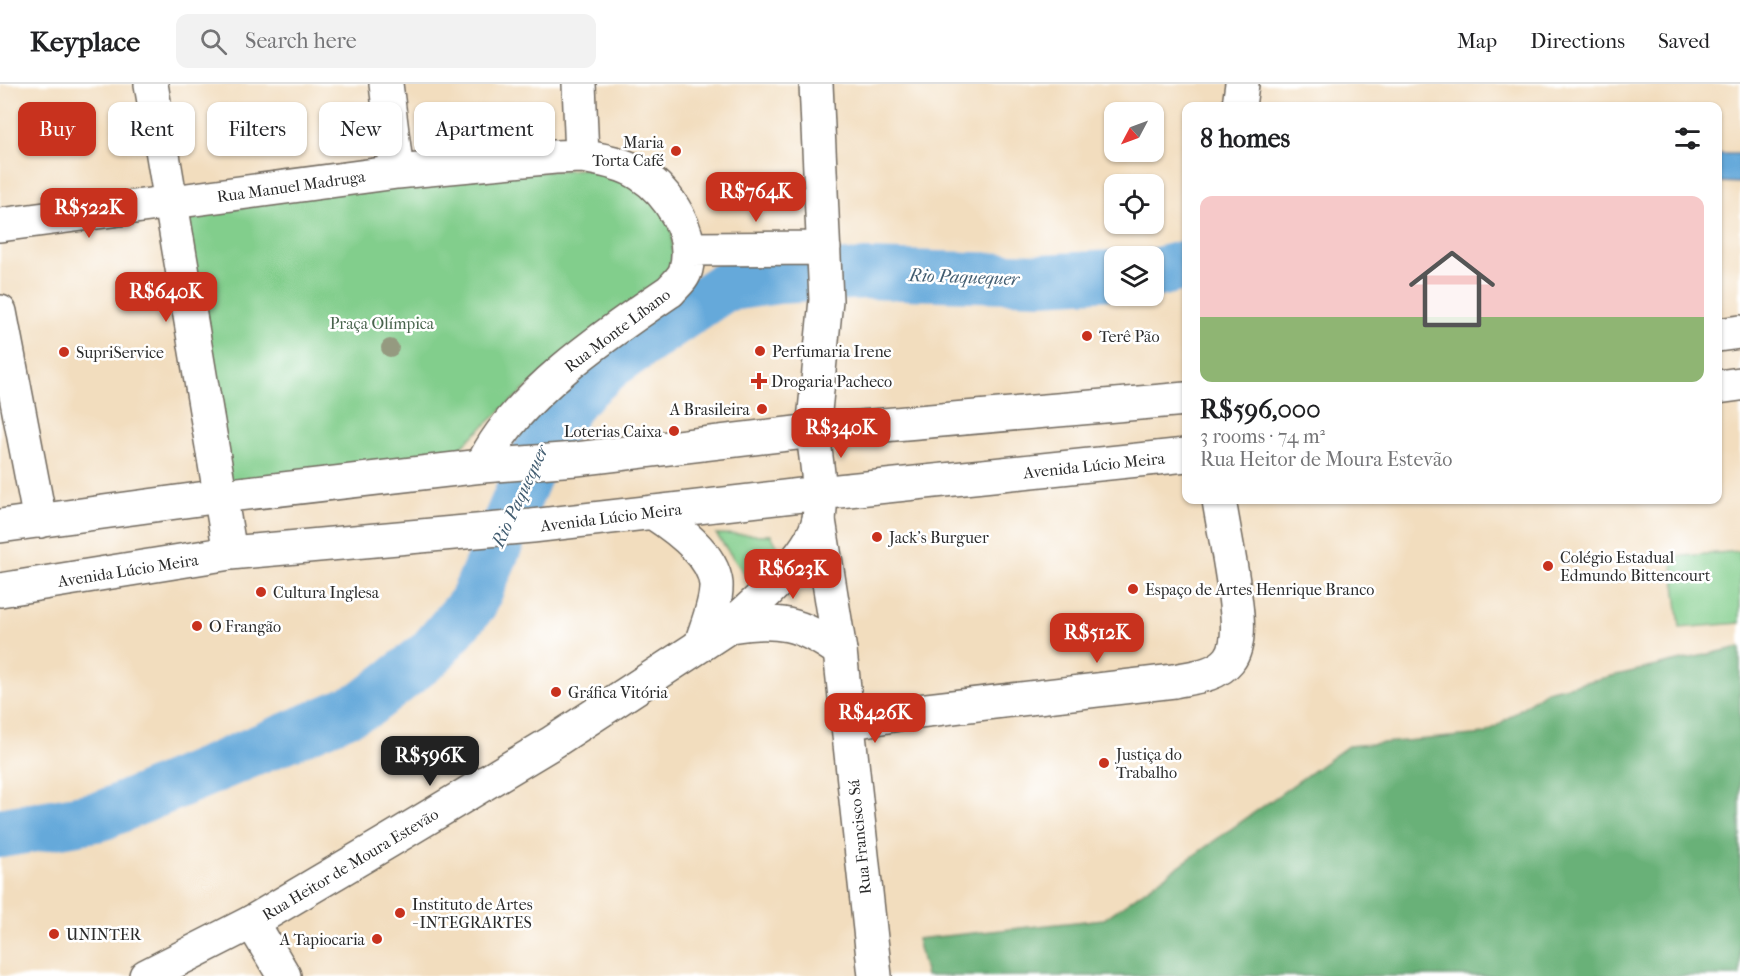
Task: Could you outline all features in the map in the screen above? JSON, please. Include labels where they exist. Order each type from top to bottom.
[{"type":"main road","points":[[151,84],[230,553]]},
{"type":"main road","points":[[386,84],[397,172]]},
{"type":"main road","points":[[579,84],[582,156]]},
{"type":"main road","points":[[688,249],[824,253],[816,84]]},
{"type":"main road","points":[[1240,102],[1242,84]]},
{"type":"main road","name":"Rua Manuel Madruga","points":[[0,225],[397,172],[582,156]]},
{"type":"main road","name":"Rua Monte Líbano","points":[[494,466],[494,444],[511,421],[547,384],[587,350],[670,291],[681,279],[686,269],[688,249],[685,236],[678,217],[661,191],[639,173],[609,161],[582,156]]},
{"type":"main road","name":"Rua Francisco Sá","points":[[824,253],[826,300],[813,431],[819,506],[840,651],[875,976]]},
{"type":"main road","points":[[0,312],[40,521]]},
{"type":"main road","points":[[1722,334],[1740,332]]},
{"type":"main road","points":[[1722,386],[1740,384]]},
{"type":"main road","points":[[0,526],[221,496],[576,459],[813,431],[1182,399]]},
{"type":"main road","name":"Avenida Lúcio Meira","points":[[0,591],[230,553],[459,534],[652,512],[819,506],[1182,456]]},
{"type":"main road","points":[[847,723],[910,712],[1174,681],[1206,675],[1220,668],[1230,658],[1236,642],[1238,616],[1221,504]]},
{"type":"main road","points":[[730,626],[754,605],[800,555],[812,537],[819,506]]},
{"type":"main road","points":[[652,512],[669,522],[700,552],[710,567],[716,583],[709,621],[701,644]]},
{"type":"main road","points":[[730,626],[763,621],[783,623],[805,630],[840,651]]},
{"type":"main road","name":"Rua Heitor de Moura Estevão","points":[[146,976],[252,922],[550,744],[730,626]]},
{"type":"main road","points":[[252,922],[284,976]]},
{"type":"green space","name":"Praça Olímpica","points":[[614,167],[673,217],[671,285],[525,389],[454,453],[228,487],[186,217],[393,181]]},
{"type":"green space","points":[[716,534],[771,535],[780,551],[753,586]]},
{"type":"green space","points":[[1740,551],[1740,623],[1680,628],[1672,557]]},
{"type":"green space","points":[[1740,647],[1740,976],[926,976],[917,939],[1104,919],[1348,746],[1485,734],[1546,691]]},
{"type":"water","points":[[1722,154],[1740,154],[1740,183],[1722,182]]},
{"type":"waterway","name":"Rio Paquequer","points":[[1164,270],[1182,266]]},
{"type":"waterway","name":"Rio Paquequer","points":[[0,833],[101,816],[366,704],[430,654],[473,603],[535,457],[573,398],[612,363],[724,287],[778,279],[867,274],[1041,279],[1104,276]]},
{"type":"place","name":"Maria Torta Café","points":[[676,151]]},
{"type":"place","name":"Terê Pão","points":[[1087,336]]},
{"type":"place","name":"Perfumaria Irene","points":[[760,351]]},
{"type":"place","name":"SupriService","points":[[64,352]]},
{"type":"place","name":"Drogaria Pacheco","points":[[759,381]]},
{"type":"place","name":"A Brasileira","points":[[762,409]]},
{"type":"place","name":"Loterias Caixa","points":[[674,431]]},
{"type":"place","name":"Jack's Burguer","points":[[877,537]]},
{"type":"place","name":"Colégio Estadual Edmundo Bittencourt","points":[[1548,566]]},
{"type":"place","name":"Espaço de Artes Henrique Branco","points":[[1133,589]]},
{"type":"place","name":"Cultura Inglesa","points":[[261,592]]},
{"type":"place","name":"O Frangão","points":[[197,626]]},
{"type":"place","name":"Gráfica Vitória","points":[[556,692]]},
{"type":"place","name":"Justiça do Trabalho","points":[[1104,763]]},
{"type":"place","name":"Instituto de Artes - INTEGRARTES","points":[[400,913]]},
{"type":"place","name":"UNINTER","points":[[54,934]]},
{"type":"place","name":"A Tapiocaria","points":[[377,939]]}]
